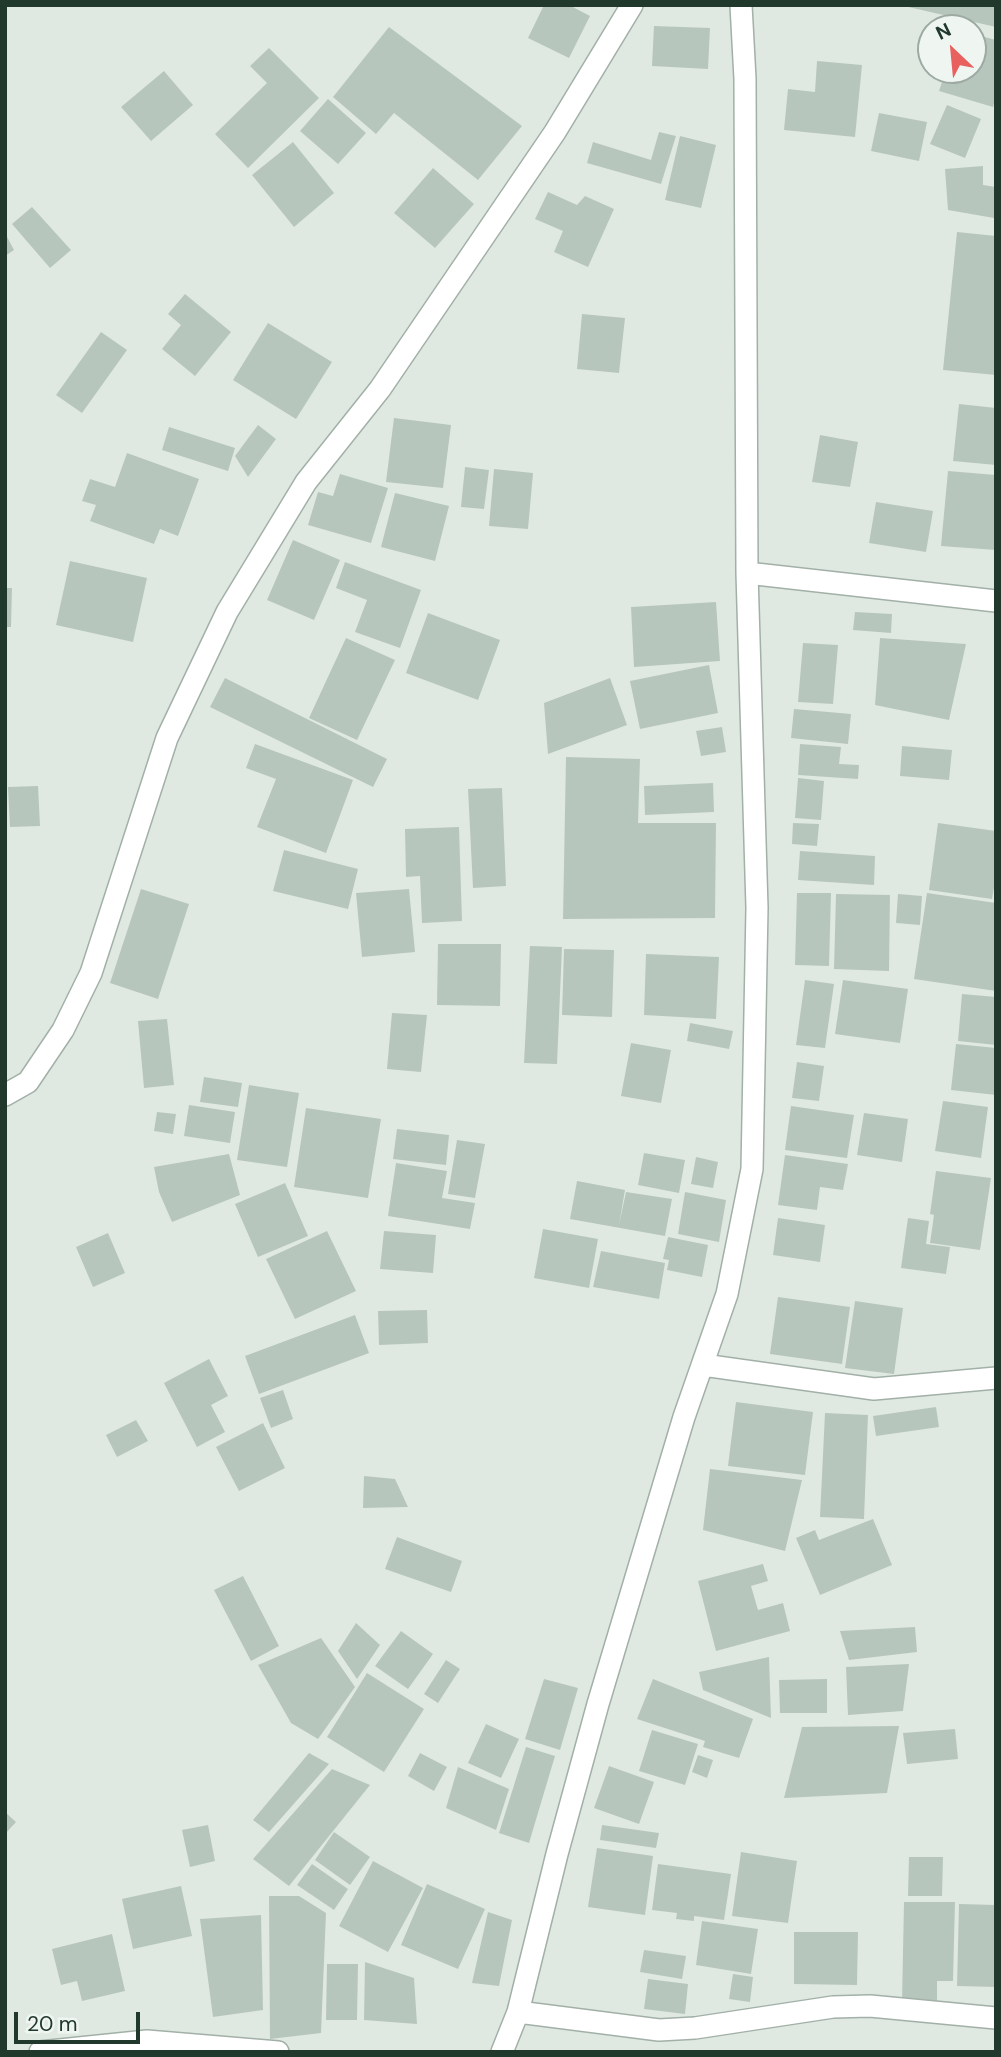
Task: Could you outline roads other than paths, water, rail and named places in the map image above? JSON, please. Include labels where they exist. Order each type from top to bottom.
[{"type":"street","points":[[5,1095],[28,1082],[63,1030],[91,973],[167,738],[227,612],[306,482],[380,388],[555,132],[632,5]]},
{"type":"street","points":[[502,2052],[518,2012],[598,1704],[684,1417],[727,1294],[752,1169],[757,908],[747,573],[745,79],[741,5]]},
{"type":"street","points":[[747,573],[996,601]]},
{"type":"street","points":[[704,1365],[874,1389],[996,1378]]},
{"type":"street","points":[[518,2012],[659,2030],[695,2028],[833,2007],[870,2006],[996,2018]]},
{"type":"street","points":[[40,2052],[147,2041],[278,2052]]}]
